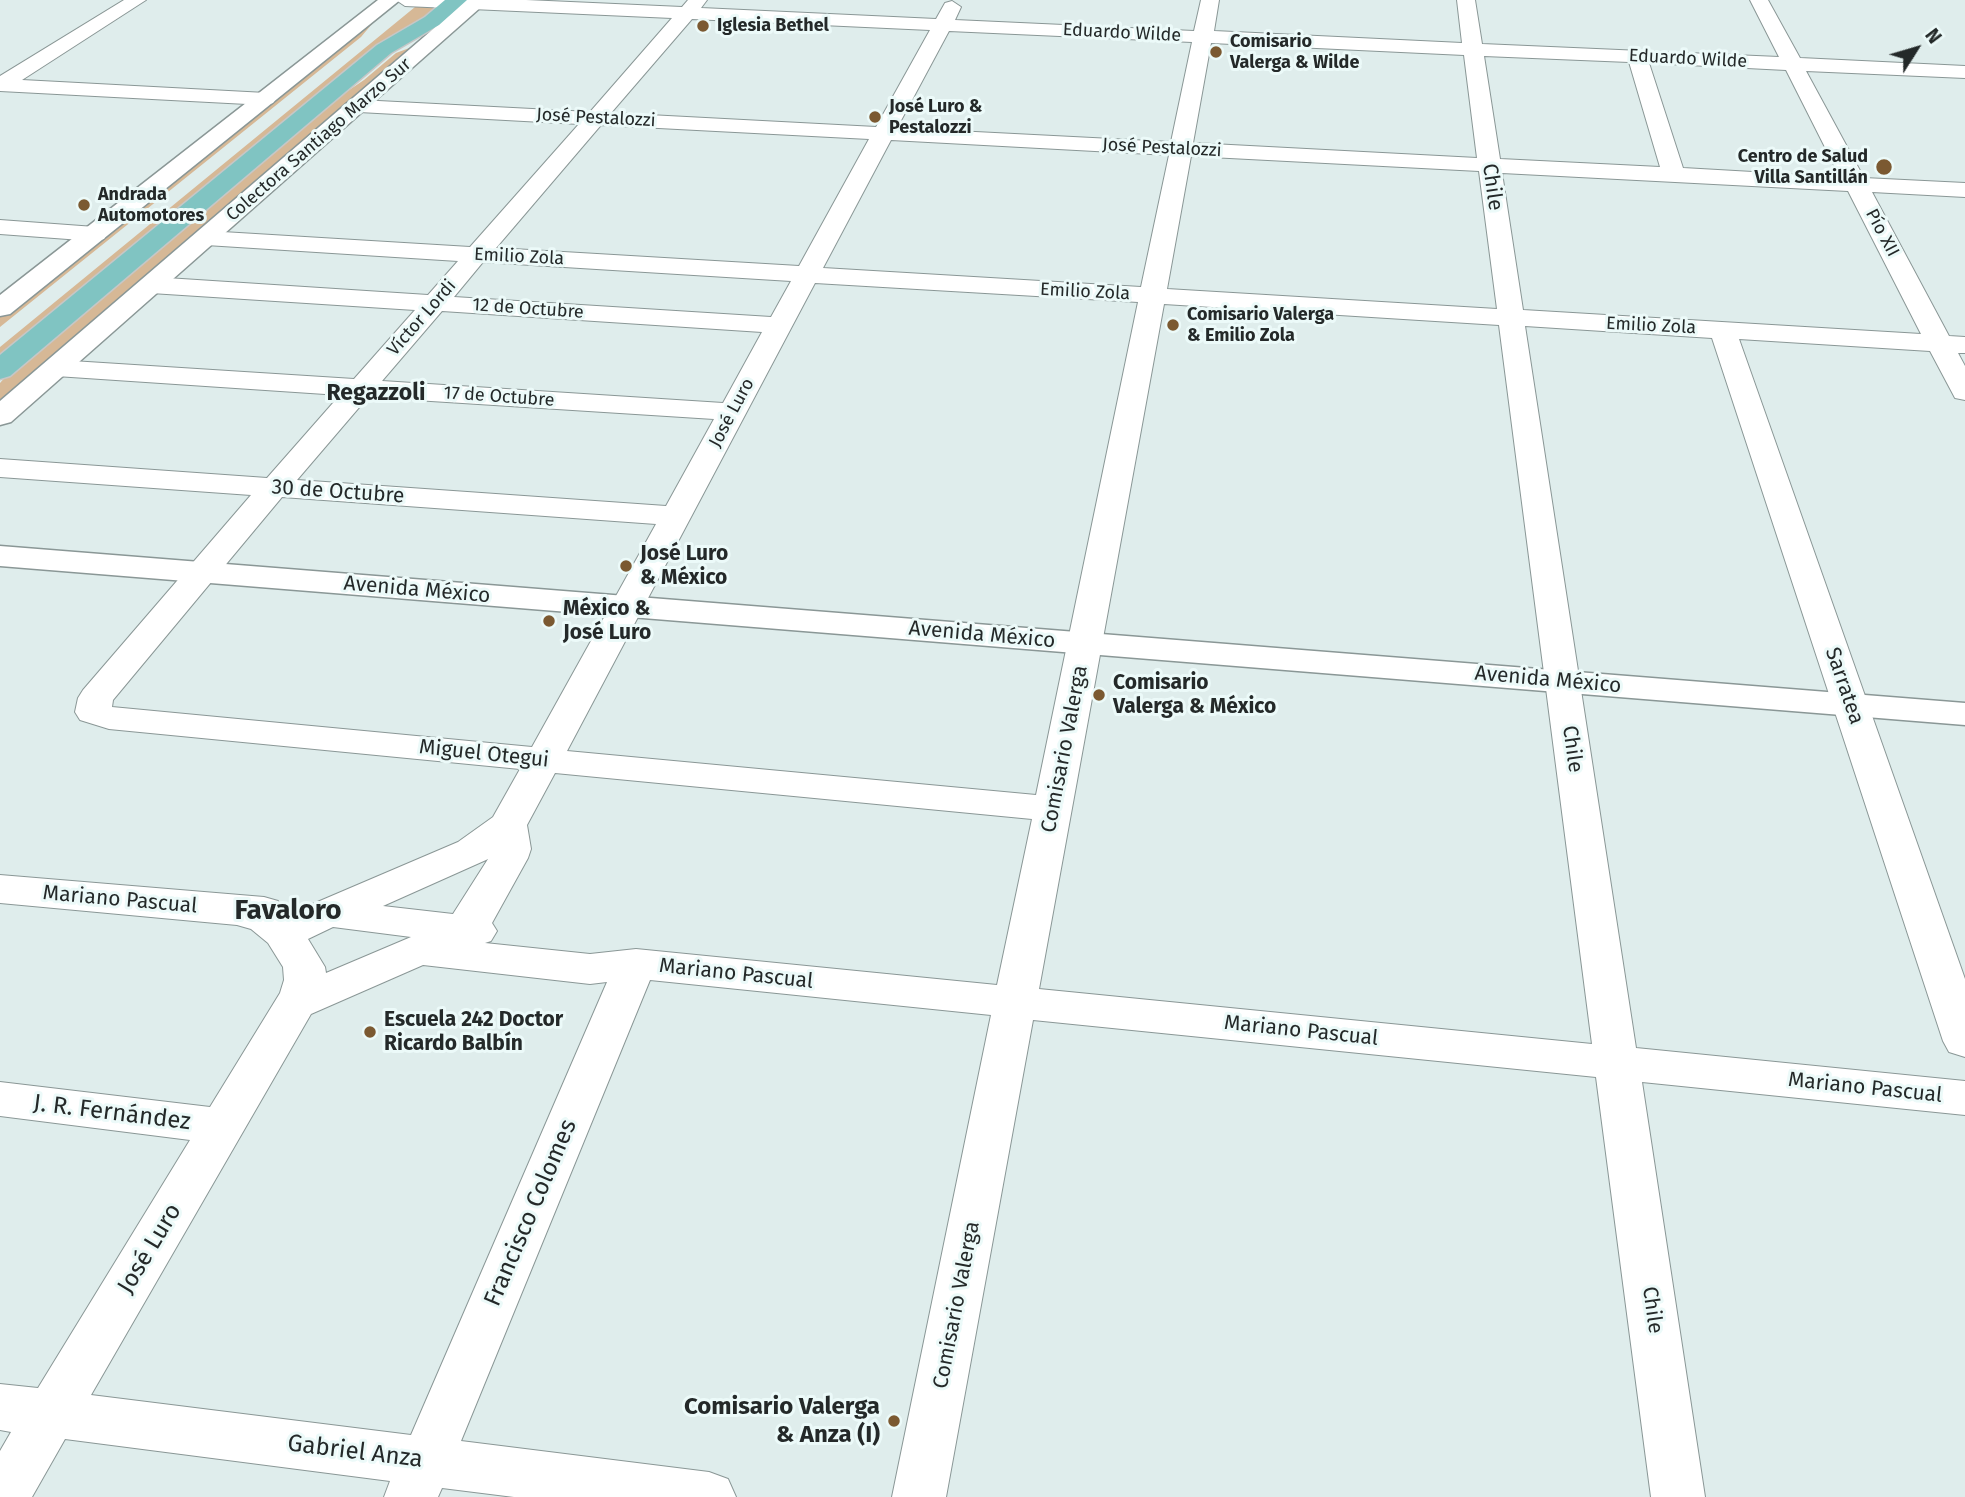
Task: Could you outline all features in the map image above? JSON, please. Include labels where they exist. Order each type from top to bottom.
[{"type":"main road","points":[[5,318],[415,0]]},
{"type":"main road","points":[[0,370],[384,49],[466,1]]},
{"type":"main road","points":[[315,106],[358,80],[393,51],[439,35]]},
{"type":"street","points":[[0,85],[137,0]]},
{"type":"street","points":[[5,318],[95,233],[390,0]]},
{"type":"street","name":"Eduardo Wilde","points":[[405,0],[693,7],[942,25],[1965,72]]},
{"type":"street","name":"José Luro","points":[[2,1497],[298,1002],[306,973],[283,933],[326,912],[472,851],[509,825],[956,0]]},
{"type":"street","name":"Comisario Valerga","points":[[919,1497],[1210,0]]},
{"type":"street","name":"Chile","points":[[1466,0],[1678,1497]]},
{"type":"street","name":"Pío XII","points":[[1759,0],[1856,184],[1952,344],[1965,392]]},
{"type":"street","name":"Colectora Santiago Marzo Sur","points":[[0,416],[439,35],[466,1]]},
{"type":"street","name":"Víctor Lordi","points":[[201,572],[693,7]]},
{"type":"street","points":[[1636,57],[1674,174]]},
{"type":"street","points":[[0,85],[266,99]]},
{"type":"street","name":"José Pestalozzi","points":[[359,106],[1965,190]]},
{"type":"street","points":[[0,227],[95,233]]},
{"type":"street","name":"Emilio Zola","points":[[206,238],[1952,344]]},
{"type":"street","name":"12 de Octubre","points":[[152,285],[779,325]]},
{"type":"street","name":"Sarratea","points":[[1723,331],[1965,1041]]},
{"type":"street","name":"17 de Octubre","points":[[56,368],[733,412]]},
{"type":"street","name":"30 de Octubre","points":[[0,468],[676,516]]},
{"type":"street","name":"Avenida México","points":[[0,556],[1965,714]]},
{"type":"street","name":"Miguel Otegui","points":[[201,572],[96,698],[93,707],[97,715],[1053,809]]},
{"type":"street","name":"José Luro","points":[[298,1002],[420,950],[462,929],[476,915],[508,858],[511,841],[509,825]]},
{"type":"street","name":"Mariano Pascual","points":[[0,889],[240,911],[326,912],[602,946],[615,950],[636,964]]},
{"type":"street","name":"Mariano Pascual","points":[[240,911],[265,919],[283,933]]},
{"type":"street","name":"Mariano Pascual","points":[[420,950],[590,969],[636,964],[1965,1098]]},
{"type":"street","name":"Francisco Colomes","points":[[419,1479],[636,964]]},
{"type":"street","name":"J. R. Fernández","points":[[0,1099],[224,1126]]},
{"type":"street","name":"Gabriel Anza","points":[[0,1407],[419,1479],[709,1497]]},
{"type":"shaded area","points":[[415,7],[439,7],[0,360],[0,347]]},
{"type":"shaded area","points":[[377,18],[361,37],[0,327],[0,316]]},
{"type":"shaded area","points":[[420,44],[0,408],[0,383],[8,374],[324,107],[364,80],[396,53]]},
{"type":"place","name":"Iglesia Bethel","points":[[703,26]]},
{"type":"place","name":"Comisario Valerga & Wilde","points":[[1216,52]]},
{"type":"place","name":"José Luro & Pestalozzi","points":[[875,117]]},
{"type":"place","name":"Centro de Salud Villa Santillán","points":[[1884,167]]},
{"type":"place","name":"Andrada Automotores","points":[[84,205]]},
{"type":"place","name":"Comisario Valerga & Emilio Zola","points":[[1173,325]]},
{"type":"place","name":"José Luro & México","points":[[626,566]]},
{"type":"place","name":"México & José Luro","points":[[549,621]]},
{"type":"place","name":"Comisario Valerga & México","points":[[1099,695]]},
{"type":"place","name":"Escuela 242 Doctor Ricardo Balbín","points":[[370,1032]]},
{"type":"place","name":"Comisario Valerga & Anza (I)","points":[[894,1421]]},
{"type":"district","name":"Regazzoli","points":[[376,394]]},
{"type":"district","name":"Favaloro","points":[[288,911]]}]
